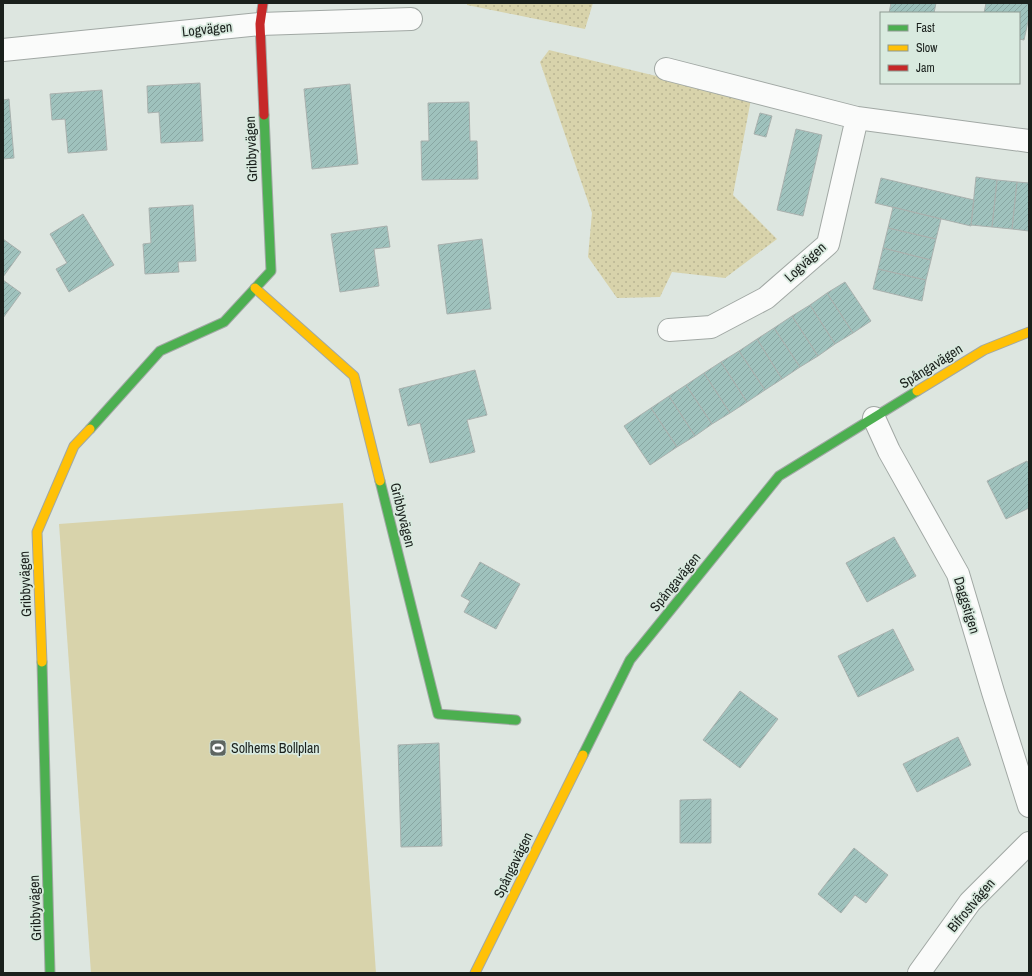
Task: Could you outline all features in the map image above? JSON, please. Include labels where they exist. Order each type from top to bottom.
[{"type":"street","name":"Logvägen","points":[[3,50],[261,13],[411,19]]},
{"type":"street","name":"Gribbyvägen","points":[[50,973],[42,659],[37,532],[74,446],[160,352],[224,322],[271,271],[261,13]]},
{"type":"street","points":[[666,69],[857,118],[1029,141]]},
{"type":"street","name":"Logvägen","points":[[668,330],[711,327],[766,298],[828,244],[857,118]]},
{"type":"street","name":"Gribbyvägen","points":[[255,288],[354,376],[438,714],[516,720]]},
{"type":"street","name":"Spångavägen","points":[[475,973],[630,660],[779,476],[984,350],[1029,332]]},
{"type":"street","name":"Daggstigen","points":[[874,418],[889,451],[958,574],[1029,806]]},
{"type":"street","name":"Bifrostvägen","points":[[919,973],[970,902],[1029,843]]},
{"type":"shaded area","points":[[467,3],[593,3],[585,29],[467,5]]},
{"type":"shaded area","points":[[549,50],[751,99],[733,195],[777,239],[725,278],[672,272],[660,297],[617,298],[588,257],[592,213],[540,62]]},
{"type":"shaded area","name":"Solhems Bollplan","points":[[343,503],[376,973],[91,973],[59,524]]},
{"type":"building","points":[[891,3],[936,3],[934,12],[889,12]]},
{"type":"building","points":[[986,3],[1029,3],[1029,17],[1024,40],[1020,39],[1020,12],[984,12]]},
{"type":"building","points":[[200,83],[203,141],[161,143],[159,112],[148,113],[147,86]]},
{"type":"building","points":[[350,84],[358,164],[312,169],[304,89]]},
{"type":"building","points":[[102,90],[107,150],[68,153],[65,119],[52,120],[50,94]]},
{"type":"building","points":[[9,99],[14,158],[3,159],[3,100]]},
{"type":"building","points":[[469,102],[470,141],[477,141],[478,179],[422,180],[421,141],[429,141],[428,103]]},
{"type":"building","points":[[760,113],[772,116],[766,137],[754,134]]},
{"type":"building","points":[[796,129],[822,135],[803,216],[777,210]]},
{"type":"building","points":[[976,177],[997,180],[992,227],[971,225]]},
{"type":"building","points":[[881,178],[974,200],[971,226],[875,203]]},
{"type":"building","points":[[997,180],[1017,182],[1012,229],[992,227]]},
{"type":"building","points":[[1017,182],[1029,183],[1029,231],[1012,229]]},
{"type":"building","points":[[193,205],[196,261],[178,262],[179,272],[145,274],[143,244],[151,243],[149,208]]},
{"type":"building","points":[[893,207],[941,219],[936,239],[888,228]]},
{"type":"building","points":[[83,214],[114,265],[69,292],[56,269],[67,263],[50,234]]},
{"type":"building","points":[[387,226],[390,247],[374,249],[379,286],[340,292],[331,234]]},
{"type":"building","points":[[888,228],[936,239],[931,260],[883,248]]},
{"type":"building","points":[[3,239],[21,252],[3,277]]},
{"type":"building","points":[[482,239],[491,309],[447,314],[438,245]]},
{"type":"building","points":[[883,248],[931,260],[926,280],[878,269]]},
{"type":"building","points":[[878,269],[926,280],[922,301],[873,289]]},
{"type":"building","points":[[3,280],[21,293],[3,318]]},
{"type":"building","points":[[845,282],[871,321],[853,333],[827,293]]},
{"type":"building","points":[[827,293],[853,333],[835,344],[810,305]]},
{"type":"building","points":[[810,305],[835,344],[818,356],[792,316]]},
{"type":"building","points":[[792,316],[818,356],[800,367],[774,328]]},
{"type":"building","points":[[774,328],[800,367],[782,379],[757,339]]},
{"type":"building","points":[[757,339],[782,379],[765,390],[739,351]]},
{"type":"building","points":[[739,351],[765,390],[747,402],[721,362]]},
{"type":"building","points":[[721,362],[747,402],[730,413],[704,373]]},
{"type":"building","points":[[475,370],[487,415],[467,420],[475,452],[430,463],[420,423],[408,426],[399,389]]},
{"type":"building","points":[[704,373],[730,413],[712,424],[686,385]]},
{"type":"building","points":[[686,385],[712,424],[695,436],[669,396]]},
{"type":"building","points":[[669,396],[695,436],[677,447],[651,408]]},
{"type":"building","points":[[651,408],[677,447],[650,465],[624,426]]},
{"type":"building","points":[[1027,461],[1029,465],[1029,508],[1006,519],[987,481]]},
{"type":"building","points":[[894,537],[916,576],[867,602],[846,563]]},
{"type":"building","points":[[480,562],[520,584],[496,629],[464,612],[470,601],[461,596]]},
{"type":"building","points":[[893,629],[914,670],[858,697],[838,656]]},
{"type":"building","points":[[740,691],[778,719],[740,768],[703,740]]},
{"type":"building","points":[[958,737],[971,765],[917,792],[903,764]]},
{"type":"building","points":[[439,743],[442,846],[401,847],[398,745]]},
{"type":"building","points":[[711,799],[711,843],[680,843],[680,800]]},
{"type":"building","points":[[854,848],[888,875],[866,903],[855,895],[841,913],[818,894]]},
{"type":"traffic: fast","points":[[90,429],[160,351],[224,322],[271,271],[264,115]]},
{"type":"traffic: fast","points":[[583,755],[630,660],[779,476],[917,391]]},
{"type":"traffic: fast","points":[[380,481],[438,714],[516,720]]},
{"type":"traffic: fast","points":[[42,662],[50,973]]},
{"type":"traffic: slow","points":[[255,288],[354,376],[380,481]]},
{"type":"traffic: slow","points":[[917,391],[984,350],[1029,332]]},
{"type":"traffic: slow","points":[[42,662],[37,532],[74,446],[90,429]]},
{"type":"traffic: slow","points":[[475,973],[583,755]]},
{"type":"traffic: jam","points":[[263,3],[260,24],[264,115]]},
{"type":"place","name":"Solhems Bollplan","points":[[218,748]]}]
